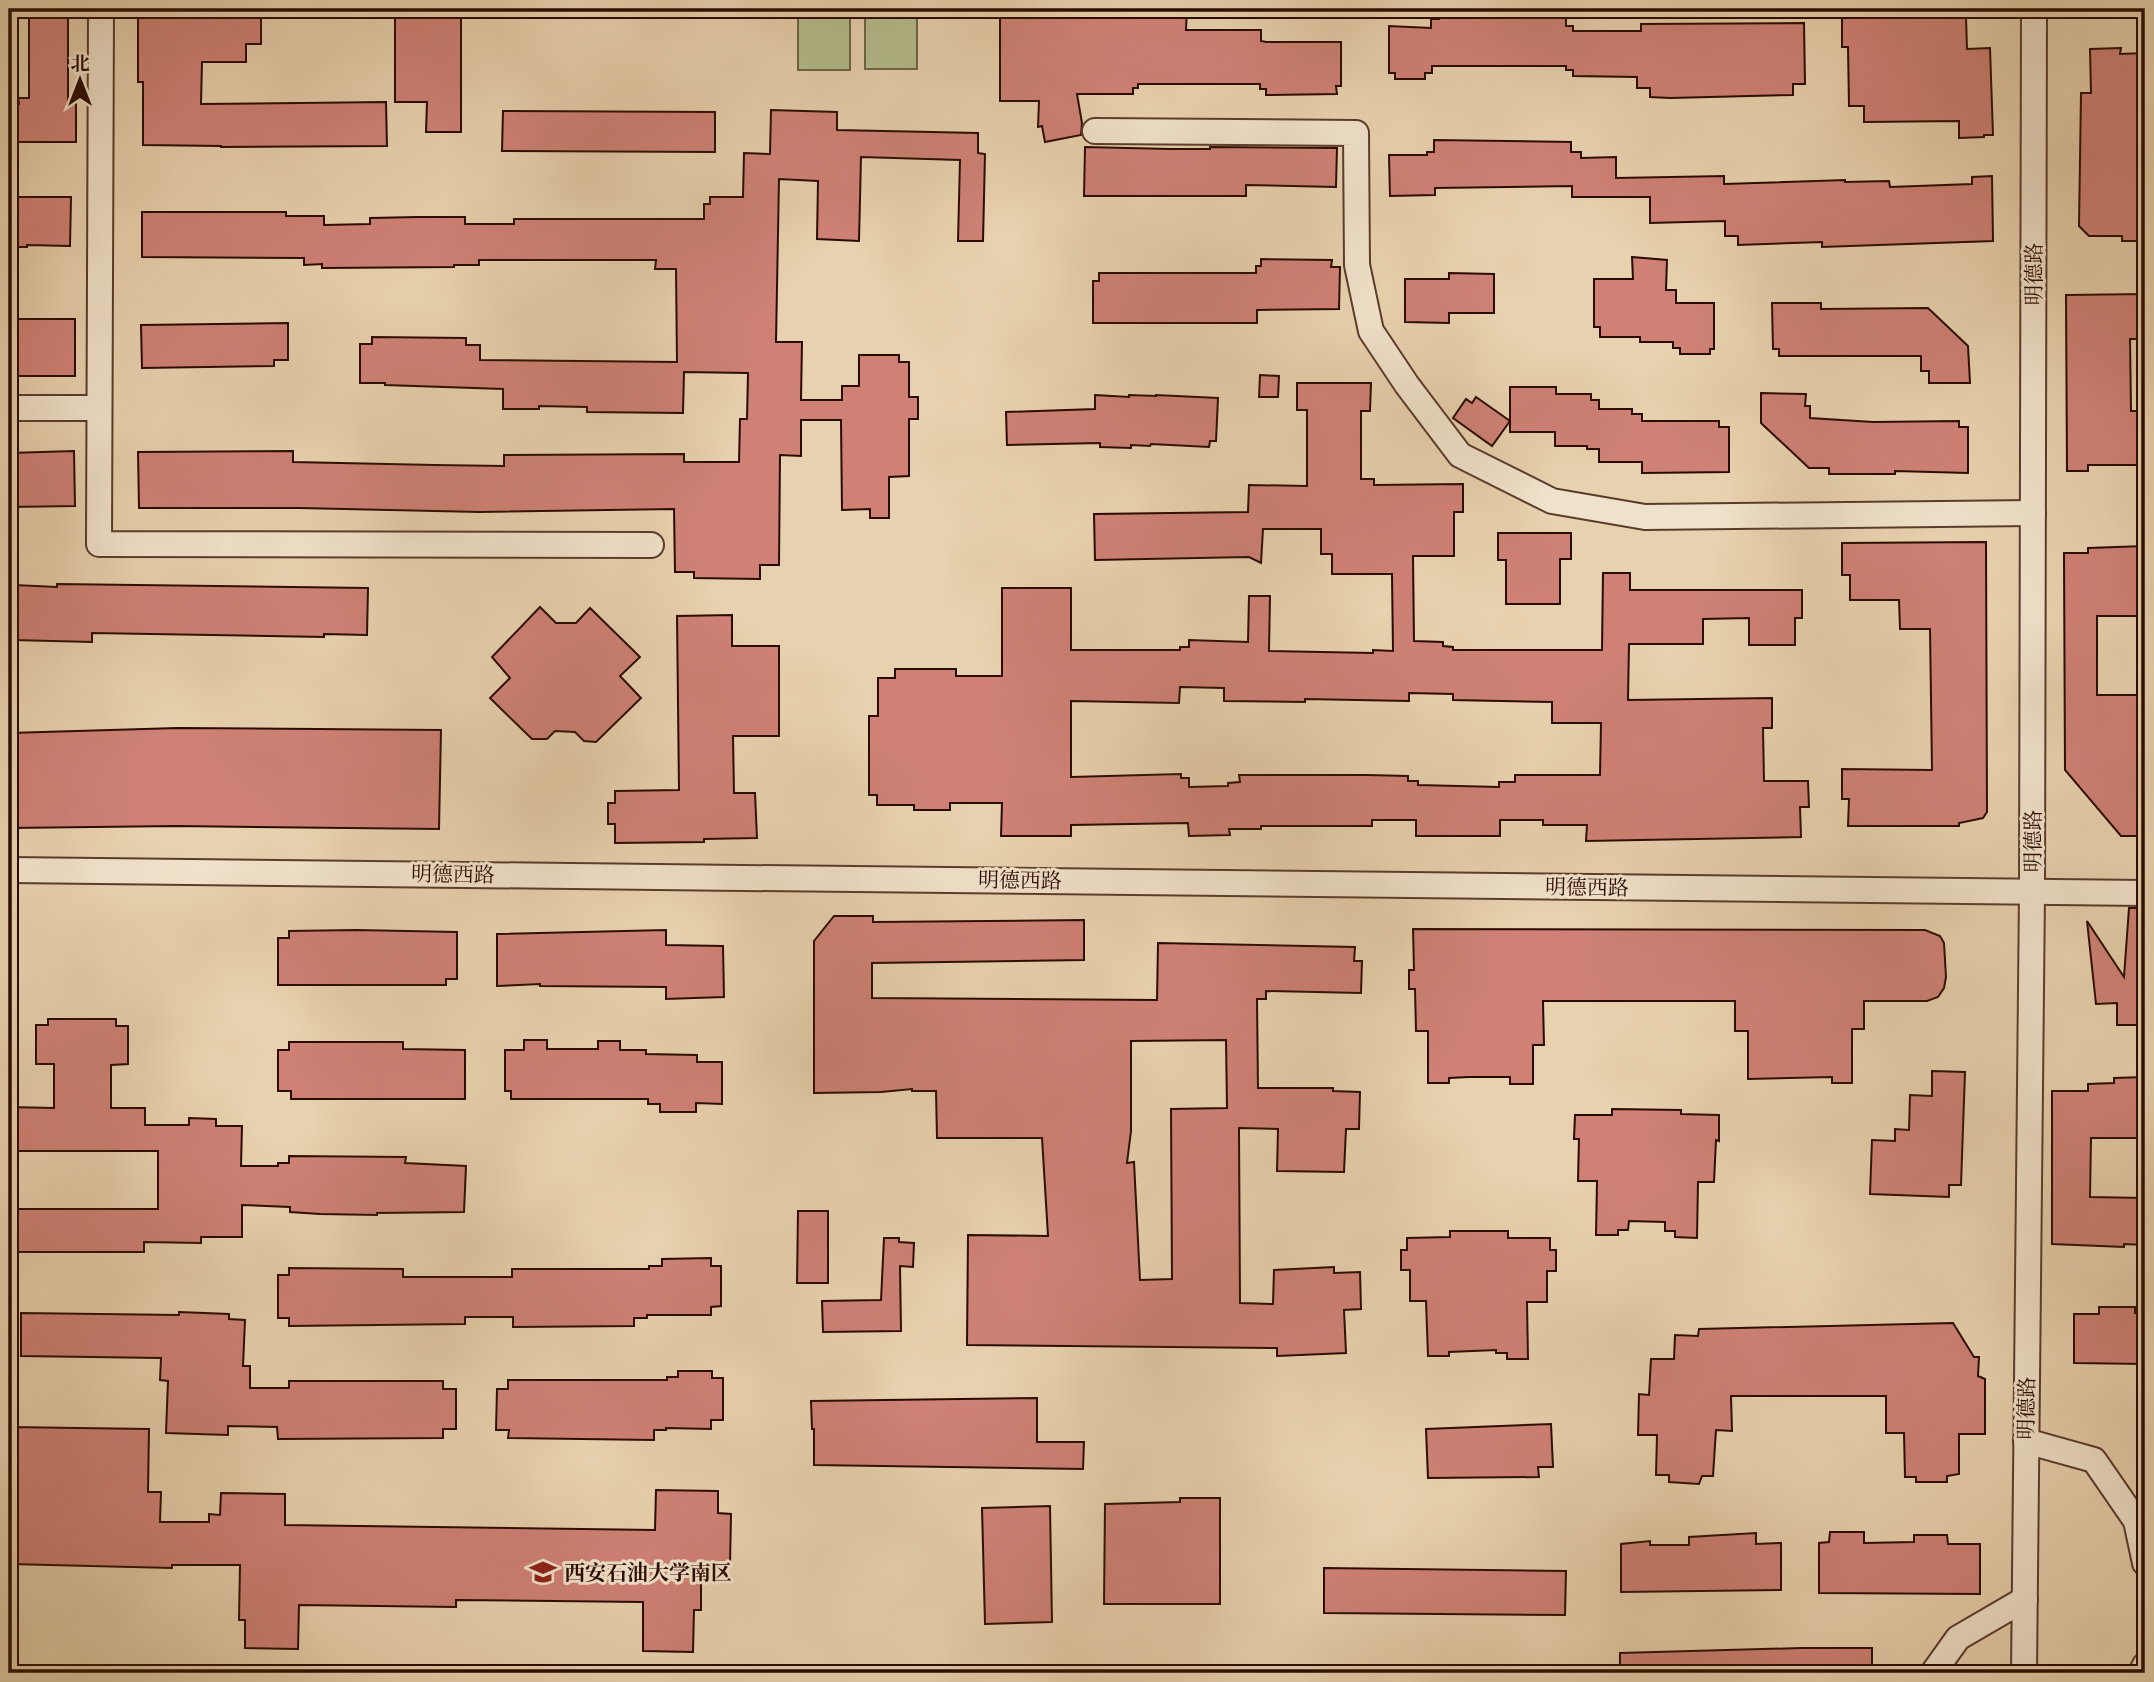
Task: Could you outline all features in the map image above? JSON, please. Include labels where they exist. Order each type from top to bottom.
[{"type":"street","points":[[101,9],[99,544],[651,545]]},
{"type":"street","name":"明德路","points":[[2024,1673],[2032,892],[2034,9]]},
{"type":"street","points":[[1095,131],[1356,133],[1357,265],[1371,331],[1407,386],[1460,455],[1552,501],[1645,517],[2033,513]]},
{"type":"street","points":[[9,408],[99,408]]},
{"type":"street","name":"明德西路","points":[[9,870],[2145,892]]},
{"type":"street","points":[[2026,1441],[2094,1460],[2136,1521],[2145,1563]]},
{"type":"street","points":[[1933,1673],[1958,1638],[2025,1599]]},
{"type":"street","points":[[2141,1673],[2145,1665]]},
{"type":"green space","points":[[798,9],[850,9],[850,70],[798,70]]},
{"type":"green space","points":[[865,9],[917,9],[917,69],[865,69]]},
{"type":"building","points":[[29,9],[68,9],[68,103],[76,103],[76,142],[9,142],[9,104],[19,104],[18,98],[29,98]]},
{"type":"building","points":[[138,9],[261,9],[261,44],[246,44],[246,62],[202,62],[201,104],[386,102],[387,146],[143,145],[143,82],[138,82]]},
{"type":"building","points":[[395,9],[461,9],[461,132],[426,132],[427,102],[395,102]]},
{"type":"building","points":[[1000,9],[1187,9],[1186,30],[1261,30],[1261,41],[1266,42],[1341,42],[1341,86],[1336,86],[1337,94],[1266,95],[1266,89],[1260,89],[1260,84],[1138,84],[1138,88],[1133,88],[1133,94],[1077,94],[1082,123],[1081,135],[1045,142],[1042,126],[1038,127],[1039,101],[1000,101]]},
{"type":"building","points":[[1440,12],[1559,13],[1559,18],[1566,18],[1566,26],[1573,26],[1573,31],[1641,31],[1641,24],[1804,23],[1805,84],[1793,84],[1793,95],[1670,98],[1650,97],[1650,88],[1637,88],[1637,77],[1573,76],[1573,70],[1566,70],[1566,66],[1432,66],[1432,73],[1425,73],[1425,79],[1395,79],[1395,73],[1389,73],[1389,26],[1431,28],[1431,19],[1439,19]]},
{"type":"building","points":[[1966,17],[1967,49],[1990,48],[1993,135],[1959,138],[1959,121],[1864,122],[1864,106],[1849,106],[1848,47],[1842,47],[1842,18]]},
{"type":"building","points":[[2121,48],[2120,54],[2145,53],[2145,241],[2122,241],[2122,236],[2089,236],[2079,226],[2081,93],[2091,93],[2090,49]]},
{"type":"building","points":[[771,110],[837,112],[837,130],[978,133],[978,153],[985,154],[983,241],[958,241],[960,160],[861,157],[859,241],[817,239],[818,181],[779,179],[776,342],[802,342],[801,400],[842,400],[842,386],[859,386],[859,355],[899,355],[899,362],[909,362],[909,397],[918,397],[918,419],[909,419],[909,476],[889,477],[889,518],[870,518],[870,509],[842,510],[841,420],[801,420],[801,456],[780,455],[779,565],[760,565],[760,579],[694,578],[694,572],[675,572],[674,509],[480,512],[139,508],[138,452],[293,451],[293,462],[435,465],[504,466],[504,455],[684,454],[684,462],[739,462],[740,419],[747,419],[748,373],[684,372],[683,413],[587,412],[587,407],[539,406],[539,409],[503,409],[503,389],[360,383],[360,344],[372,344],[372,337],[466,338],[466,345],[480,345],[480,360],[677,362],[676,269],[655,269],[656,260],[479,260],[479,265],[454,267],[322,268],[322,264],[304,265],[304,258],[142,257],[142,212],[286,212],[286,216],[324,216],[324,225],[370,224],[370,218],[418,217],[465,217],[465,224],[514,224],[514,219],[704,219],[704,204],[710,204],[710,197],[743,197],[744,153],[770,154]]},
{"type":"building","points":[[503,111],[715,112],[715,152],[502,151]]},
{"type":"building","points":[[1434,140],[1571,142],[1571,152],[1581,152],[1581,158],[1616,157],[1616,178],[1724,176],[1724,184],[1889,181],[1890,187],[1972,184],[1972,177],[1992,176],[1993,241],[1822,247],[1822,242],[1738,245],[1738,236],[1725,236],[1725,221],[1650,223],[1650,197],[1572,197],[1572,186],[1435,188],[1435,195],[1390,196],[1389,155],[1427,155],[1427,152],[1434,152]]},
{"type":"building","points":[[1085,147],[1337,148],[1336,187],[1246,185],[1246,196],[1084,196]]},
{"type":"building","points":[[9,197],[71,197],[70,246],[9,247]]},
{"type":"building","points":[[1632,257],[1667,260],[1666,290],[1676,290],[1676,303],[1714,303],[1714,349],[1710,349],[1710,354],[1680,354],[1680,348],[1673,348],[1673,342],[1640,342],[1640,337],[1600,337],[1600,327],[1594,327],[1594,279],[1633,279]]},
{"type":"building","points":[[1261,259],[1332,260],[1331,267],[1340,267],[1339,309],[1257,310],[1257,323],[1093,323],[1093,281],[1099,281],[1099,273],[1256,273],[1256,266],[1261,266]]},
{"type":"building","points":[[1449,273],[1494,274],[1494,313],[1449,313],[1449,323],[1405,322],[1405,279],[1449,279]]},
{"type":"building","points":[[2145,294],[2145,339],[2130,339],[2131,411],[2145,411],[2145,465],[2088,465],[2088,471],[2067,471],[2066,295]]},
{"type":"building","points":[[1772,303],[1821,303],[1821,309],[1928,308],[1968,346],[1970,383],[1929,383],[1929,371],[1921,371],[1921,356],[1779,356],[1779,349],[1773,349]]},
{"type":"building","points":[[9,319],[75,319],[75,376],[9,376]]},
{"type":"building","points":[[288,323],[288,360],[274,360],[274,366],[142,368],[141,325]]},
{"type":"building","points":[[1260,375],[1279,376],[1278,397],[1259,397]]},
{"type":"building","points":[[1297,383],[1371,383],[1370,411],[1361,411],[1361,479],[1374,479],[1374,485],[1463,484],[1463,512],[1454,512],[1454,556],[1413,556],[1414,641],[1443,642],[1443,646],[1453,647],[1453,650],[1602,650],[1603,573],[1630,573],[1630,590],[1802,590],[1802,618],[1795,618],[1795,645],[1749,645],[1749,618],[1703,619],[1703,644],[1629,644],[1628,700],[1772,698],[1772,728],[1763,728],[1764,781],[1808,781],[1809,807],[1800,807],[1801,837],[1586,841],[1587,825],[1543,825],[1543,820],[1500,820],[1500,836],[1416,836],[1416,820],[1372,820],[1372,826],[1261,826],[1261,829],[1229,829],[1230,835],[1189,836],[1188,823],[1071,825],[1071,836],[1001,836],[1002,803],[950,803],[950,810],[914,810],[914,805],[877,805],[877,795],[869,795],[869,716],[878,716],[878,678],[895,678],[895,669],[956,669],[956,676],[1002,676],[1002,588],[1071,588],[1071,650],[1180,650],[1180,647],[1189,647],[1189,640],[1248,642],[1249,596],[1270,596],[1269,651],[1393,651],[1392,574],[1332,574],[1332,554],[1321,554],[1321,529],[1263,529],[1261,563],[1249,557],[1095,560],[1094,514],[1248,512],[1249,485],[1307,486],[1307,410],[1297,410]],"holes":[[[1180,687],[1224,688],[1224,701],[1409,701],[1409,693],[1453,694],[1453,700],[1552,702],[1552,723],[1601,723],[1600,775],[1515,775],[1515,782],[1499,782],[1499,787],[1418,785],[1418,781],[1408,781],[1408,776],[1367,775],[1239,775],[1240,782],[1228,783],[1228,786],[1189,787],[1189,778],[1181,778],[1181,774],[1071,777],[1071,701],[1179,703]]]},
{"type":"building","points":[[1510,387],[1556,387],[1556,394],[1591,394],[1591,400],[1599,400],[1599,409],[1632,409],[1632,414],[1642,414],[1642,421],[1719,421],[1719,427],[1729,427],[1729,472],[1642,473],[1642,462],[1599,462],[1599,449],[1587,449],[1587,446],[1555,446],[1555,432],[1510,432]]},
{"type":"building","points":[[1761,393],[1806,394],[1805,406],[1810,406],[1810,418],[1873,422],[1959,421],[1959,427],[1968,427],[1968,473],[1895,471],[1895,474],[1829,474],[1829,468],[1809,468],[1761,423]]},
{"type":"building","points":[[1095,395],[1218,398],[1216,441],[1210,441],[1209,447],[1151,444],[1131,445],[1131,448],[1100,447],[1100,443],[1007,445],[1006,412],[1095,409]]},
{"type":"building","points":[[1476,397],[1510,421],[1492,446],[1453,418],[1466,399],[1472,403]]},
{"type":"building","points":[[74,451],[75,506],[9,507],[9,453]]},
{"type":"building","points":[[1498,533],[1571,533],[1571,559],[1560,559],[1560,604],[1506,604],[1506,560],[1498,560]]},
{"type":"building","points":[[1986,542],[1987,812],[1983,818],[1959,823],[1959,826],[1848,826],[1849,799],[1842,799],[1842,769],[1932,770],[1930,629],[1900,629],[1899,600],[1850,600],[1850,575],[1842,575],[1842,543]]},
{"type":"building","points":[[2145,546],[2145,616],[2097,616],[2097,695],[2145,695],[2145,836],[2121,836],[2065,770],[2064,553],[2088,553],[2088,548]]},
{"type":"building","points":[[57,584],[368,588],[367,635],[324,634],[324,637],[92,633],[92,642],[13,640],[15,585],[57,587]]},
{"type":"building","points":[[540,607],[556,623],[576,623],[590,608],[640,657],[620,676],[641,698],[596,742],[584,741],[575,732],[555,731],[547,739],[532,739],[490,698],[510,678],[492,657]]},
{"type":"building","points":[[732,615],[732,646],[779,646],[779,736],[733,736],[734,793],[755,793],[757,838],[704,839],[704,842],[615,843],[615,824],[608,824],[608,803],[615,803],[615,791],[679,790],[677,616]]},
{"type":"building","points":[[178,728],[441,730],[439,829],[177,826],[9,828],[9,733]]},
{"type":"building","points":[[2129,908],[2145,908],[2145,996],[2141,996],[2142,1025],[2117,1025],[2117,1003],[2096,1004],[2087,921],[2124,977]]},
{"type":"building","points":[[834,916],[873,916],[873,922],[1084,920],[1084,960],[872,963],[872,998],[1157,1000],[1158,943],[1355,947],[1354,961],[1362,961],[1361,993],[1266,991],[1266,999],[1257,999],[1258,1088],[1333,1088],[1333,1091],[1360,1092],[1359,1129],[1346,1129],[1344,1172],[1277,1171],[1278,1129],[1239,1128],[1240,1303],[1273,1304],[1274,1270],[1334,1267],[1334,1273],[1360,1272],[1361,1309],[1344,1310],[1346,1353],[1277,1356],[1277,1348],[967,1345],[968,1235],[1048,1236],[1042,1138],[937,1138],[936,1091],[912,1089],[814,1093],[814,941]],"holes":[[[1226,1040],[1227,1108],[1171,1109],[1172,1279],[1140,1280],[1134,1162],[1127,1163],[1131,1131],[1131,1041]]]},
{"type":"building","points":[[1413,929],[1925,930],[1940,936],[1944,943],[1946,977],[1944,988],[1938,997],[1927,1001],[1864,1001],[1864,1029],[1852,1029],[1852,1083],[1832,1083],[1832,1077],[1748,1079],[1748,1031],[1735,1031],[1735,1001],[1543,1001],[1544,1045],[1533,1045],[1533,1084],[1510,1084],[1510,1077],[1449,1078],[1449,1083],[1428,1083],[1428,1031],[1416,1031],[1415,989],[1409,989],[1409,970],[1414,970]]},
{"type":"building","points":[[666,930],[666,945],[723,946],[724,997],[666,999],[666,987],[540,984],[497,986],[497,934]]},
{"type":"building","points":[[289,931],[457,932],[457,979],[446,979],[446,985],[278,985],[278,938],[289,938]]},
{"type":"building","points":[[48,1019],[116,1019],[116,1026],[128,1026],[128,1064],[111,1065],[111,1108],[145,1108],[145,1125],[189,1125],[189,1118],[216,1119],[216,1126],[242,1126],[241,1166],[278,1166],[278,1163],[289,1163],[289,1156],[406,1157],[405,1163],[466,1166],[464,1212],[320,1214],[290,1212],[290,1207],[242,1205],[242,1237],[201,1237],[201,1243],[144,1242],[144,1252],[9,1252],[9,1209],[158,1209],[158,1151],[9,1151],[9,1107],[54,1108],[54,1064],[36,1064],[36,1025],[48,1025]]},
{"type":"building","points":[[524,1040],[547,1040],[547,1049],[598,1049],[598,1041],[620,1041],[620,1050],[646,1050],[646,1054],[697,1055],[697,1062],[722,1062],[722,1104],[696,1103],[696,1112],[660,1112],[660,1104],[648,1104],[648,1099],[511,1099],[511,1091],[505,1091],[505,1050],[524,1050]]},
{"type":"building","points":[[289,1042],[403,1042],[403,1049],[465,1050],[465,1099],[291,1099],[291,1091],[278,1091],[278,1050],[289,1050]]},
{"type":"building","points":[[1932,1071],[1965,1072],[1961,1185],[1949,1185],[1949,1197],[1870,1194],[1872,1140],[1895,1141],[1895,1129],[1909,1130],[1910,1095],[1932,1096]]},
{"type":"building","points":[[2145,1077],[2145,1138],[2091,1138],[2090,1197],[2145,1198],[2145,1245],[2124,1244],[2124,1247],[2052,1244],[2052,1091],[2088,1091],[2088,1084],[2114,1083],[2114,1078]]},
{"type":"building","points":[[1612,1109],[1681,1110],[1681,1114],[1719,1115],[1714,1182],[1698,1182],[1697,1238],[1675,1237],[1675,1231],[1665,1231],[1665,1222],[1629,1221],[1628,1230],[1618,1230],[1618,1235],[1596,1235],[1597,1181],[1578,1181],[1579,1139],[1574,1139],[1575,1115],[1612,1115]]},
{"type":"building","points":[[798,1211],[828,1211],[828,1283],[797,1283]]},
{"type":"building","points":[[1450,1231],[1508,1231],[1508,1238],[1550,1238],[1550,1250],[1556,1250],[1556,1271],[1547,1271],[1547,1302],[1527,1302],[1528,1359],[1507,1359],[1507,1353],[1496,1353],[1496,1350],[1449,1352],[1449,1356],[1428,1356],[1426,1301],[1410,1301],[1410,1270],[1401,1270],[1401,1250],[1407,1250],[1407,1238],[1450,1237]]},
{"type":"building","points":[[884,1238],[899,1238],[899,1242],[914,1243],[913,1267],[900,1266],[901,1331],[823,1332],[822,1301],[881,1300]]},
{"type":"building","points":[[711,1258],[711,1266],[721,1266],[721,1306],[711,1307],[711,1315],[647,1315],[647,1318],[634,1318],[634,1326],[513,1327],[513,1317],[465,1317],[465,1324],[289,1326],[289,1318],[278,1318],[278,1275],[289,1275],[289,1268],[403,1269],[403,1277],[512,1277],[512,1269],[649,1269],[649,1266],[662,1266],[662,1259]]},
{"type":"building","points":[[2099,1307],[2135,1307],[2135,1313],[2145,1313],[2145,1364],[2074,1363],[2074,1314],[2099,1314]]},
{"type":"building","points":[[179,1312],[229,1314],[229,1319],[245,1320],[243,1366],[250,1366],[250,1388],[289,1388],[289,1381],[443,1381],[443,1389],[456,1389],[456,1429],[443,1429],[443,1438],[278,1439],[277,1427],[228,1426],[228,1435],[166,1433],[168,1381],[160,1380],[161,1358],[21,1356],[21,1313],[179,1315]]},
{"type":"building","points":[[1953,1323],[1974,1357],[1979,1357],[1978,1376],[1985,1379],[1985,1434],[1959,1434],[1959,1474],[1947,1476],[1947,1482],[1916,1482],[1916,1477],[1905,1477],[1904,1433],[1886,1433],[1886,1396],[1731,1396],[1732,1431],[1716,1430],[1713,1476],[1702,1476],[1699,1484],[1669,1482],[1669,1475],[1656,1475],[1657,1435],[1638,1435],[1639,1394],[1649,1395],[1651,1359],[1674,1359],[1675,1335],[1698,1336],[1699,1329]]},
{"type":"building","points":[[678,1371],[712,1371],[712,1378],[723,1378],[723,1420],[711,1420],[711,1429],[654,1430],[654,1440],[508,1438],[509,1430],[496,1430],[497,1389],[508,1389],[508,1380],[667,1380],[667,1377],[678,1377]]},
{"type":"building","points":[[1037,1398],[1037,1442],[1084,1442],[1083,1469],[814,1465],[811,1401]]},
{"type":"building","points":[[1551,1424],[1553,1467],[1538,1467],[1539,1477],[1428,1478],[1426,1429]]},
{"type":"building","points":[[9,1427],[149,1429],[148,1492],[161,1492],[160,1522],[209,1522],[209,1514],[220,1515],[221,1493],[285,1494],[285,1525],[655,1530],[656,1490],[718,1491],[718,1513],[731,1514],[730,1566],[701,1566],[701,1610],[694,1610],[693,1652],[643,1651],[643,1602],[456,1600],[456,1607],[299,1605],[298,1649],[245,1648],[245,1620],[239,1620],[240,1565],[172,1565],[172,1568],[9,1564]]},
{"type":"building","points":[[1180,1498],[1220,1498],[1220,1604],[1104,1604],[1105,1504],[1180,1502]]},
{"type":"building","points":[[1050,1506],[1052,1622],[985,1624],[982,1508]]},
{"type":"building","points":[[1830,1532],[1864,1532],[1864,1543],[1914,1542],[1914,1535],[1947,1535],[1948,1544],[1980,1544],[1980,1594],[1819,1593],[1819,1543],[1829,1542]]},
{"type":"building","points":[[1756,1533],[1756,1544],[1781,1543],[1781,1590],[1621,1592],[1621,1544],[1650,1541],[1650,1545],[1689,1545],[1689,1537]]},
{"type":"building","points":[[1324,1568],[1566,1571],[1565,1615],[1324,1613]]},
{"type":"building","points":[[1872,1648],[1872,1673],[1620,1673],[1620,1653]]},
{"type":"place","name":"西安石油大学南区","points":[[543,1572]]}]
